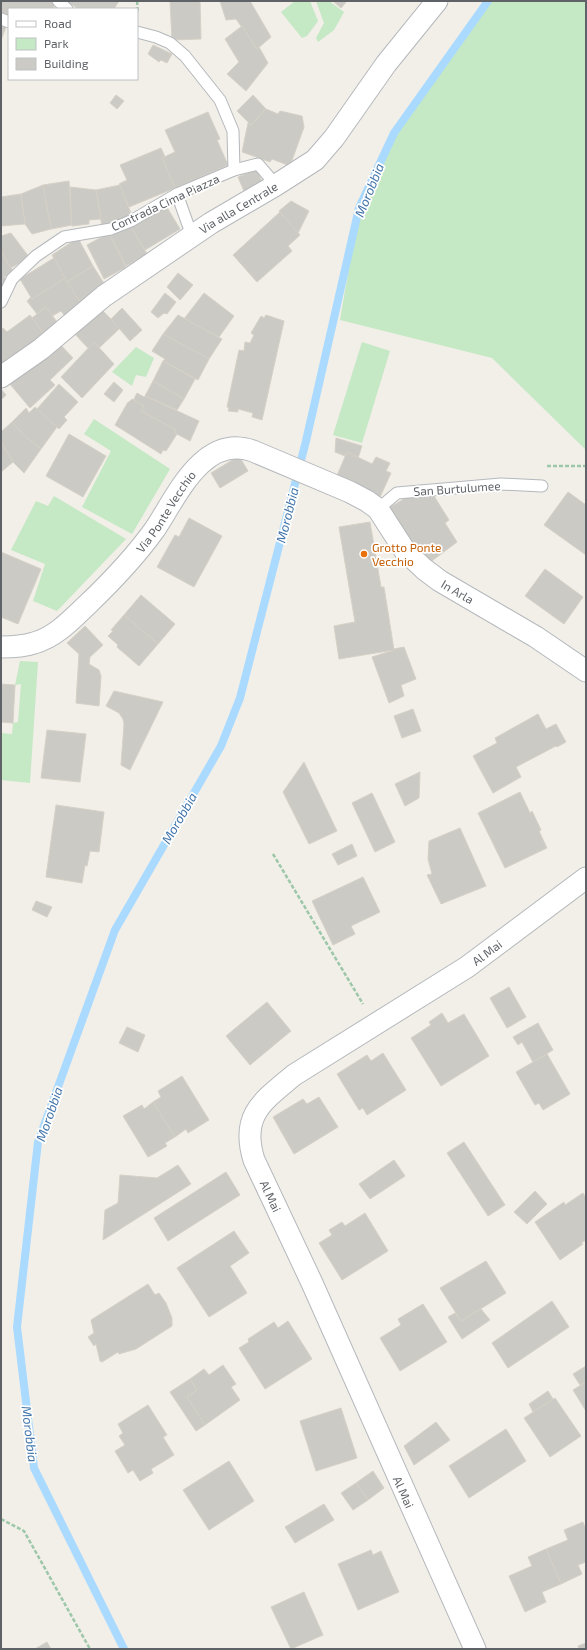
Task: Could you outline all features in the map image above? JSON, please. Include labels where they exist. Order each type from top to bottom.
[{"type":"street","name":"Via alla Centrale","points":[[1,377],[41,349],[104,296],[211,223],[315,160],[334,138],[386,64],[437,1]]},
{"type":"street","name":"Via Ponte Vecchio","points":[[1,647],[34,643],[61,629],[121,572],[155,529],[176,494],[202,463],[224,450],[240,448],[253,451],[350,492]]},
{"type":"street","name":"In Arla","points":[[350,492],[378,509],[405,551],[424,569],[440,581],[536,638],[586,671]]},
{"type":"street","name":"Al Mai","points":[[475,1649],[312,1283],[254,1160],[249,1136],[253,1116],[271,1094],[294,1075],[374,1023],[467,967],[586,878]]},
{"type":"lane","points":[[58,1],[66,8]]},
{"type":"lane","points":[[138,32],[156,37],[170,43],[185,56],[220,100],[233,132],[234,170]]},
{"type":"lane","name":"Contrada Cima Piazza","points":[[1,302],[12,279],[36,256],[64,238],[111,229],[130,221],[177,194],[234,170],[258,164],[276,185]]},
{"type":"lane","points":[[177,194],[192,236]]},
{"type":"lane","name":"San Burtulumee","points":[[378,509],[396,493],[501,484],[542,486]]},
{"type":"path","points":[[273,854],[374,1023]]},
{"type":"path","points":[[1,1519],[24,1531],[90,1649]]},
{"type":"green space","points":[[295,1],[310,1],[318,21],[307,36],[302,38],[281,12]]},
{"type":"green space","points":[[316,1],[329,1],[344,12],[334,30],[318,42],[316,38],[324,23]]},
{"type":"green space","points":[[488,1],[586,1],[586,450],[492,358],[340,320],[359,208],[394,133]]},
{"type":"green space","points":[[362,342],[390,351],[362,443],[333,435]]},
{"type":"green space","points":[[136,347],[154,358],[146,377],[136,375],[132,386],[112,372]]},
{"type":"green space","points":[[94,419],[170,469],[132,534],[82,507],[111,451],[84,434]]},
{"type":"green space","points":[[54,496],[126,539],[57,611],[33,601],[45,564],[11,550],[36,501],[48,506]]},
{"type":"green space","points":[[20,661],[38,662],[30,783],[1,780],[1,733],[12,734],[13,723],[18,722],[21,684],[15,685]]},
{"type":"building","points":[[1,1],[55,2],[53,8],[8,8],[8,16],[1,13]]},
{"type":"building","points":[[119,1],[115,8],[77,8],[67,2]]},
{"type":"building","points":[[170,1],[200,1],[201,39],[172,40]]},
{"type":"building","points":[[220,1],[250,1],[271,37],[257,49],[236,19],[226,20]]},
{"type":"building","points":[[333,1],[347,1],[341,8]]},
{"type":"building","points":[[1,25],[6,27],[1,40]]},
{"type":"building","points":[[242,26],[257,49],[259,47],[268,63],[246,91],[227,74],[239,62],[225,39]]},
{"type":"building","points":[[153,45],[172,54],[167,63],[161,60],[159,62],[148,54]]},
{"type":"building","points":[[116,95],[124,101],[117,109],[110,103]]},
{"type":"building","points":[[253,95],[266,109],[251,125],[237,111]]},
{"type":"building","points":[[266,109],[278,114],[280,111],[302,116],[304,127],[290,166],[272,159],[270,162],[242,152],[248,123],[251,125]]},
{"type":"building","points":[[208,112],[220,139],[217,140],[228,165],[175,188],[162,158],[175,152],[165,130]]},
{"type":"building","points":[[161,148],[165,157],[162,158],[175,188],[129,207],[119,184],[127,180],[120,165]]},
{"type":"building","points":[[257,169],[262,182],[244,191],[238,177]]},
{"type":"building","points":[[69,181],[72,225],[51,229],[43,185]]},
{"type":"building","points":[[43,185],[51,229],[32,234],[25,224],[21,194]]},
{"type":"building","points":[[120,185],[132,216],[102,227],[96,190]]},
{"type":"building","points":[[70,187],[96,190],[101,219],[89,220],[89,224],[72,226]]},
{"type":"building","points":[[21,194],[25,224],[1,226],[1,197]]},
{"type":"building","points":[[291,201],[309,211],[298,233],[279,211]]},
{"type":"building","points":[[165,204],[180,229],[145,250],[129,224]]},
{"type":"building","points":[[280,212],[300,235],[288,246],[292,251],[257,282],[233,255]]},
{"type":"building","points":[[131,227],[147,254],[126,266],[110,236]]},
{"type":"building","points":[[11,233],[29,257],[11,268],[1,252],[1,236]]},
{"type":"building","points":[[109,233],[126,267],[104,279],[87,245]]},
{"type":"building","points":[[78,238],[93,266],[67,282],[52,255]]},
{"type":"building","points":[[1,252],[13,271],[4,277],[7,283],[1,293]]},
{"type":"building","points":[[54,258],[65,278],[32,299],[20,279]]},
{"type":"building","points":[[93,266],[107,288],[84,308],[67,282]]},
{"type":"building","points":[[178,273],[193,285],[180,300],[167,287]]},
{"type":"building","points":[[65,278],[84,308],[68,320],[61,311],[52,316],[46,307],[37,314],[27,301],[31,297],[32,299]]},
{"type":"building","points":[[165,293],[176,302],[167,314],[164,313],[158,318],[151,312]]},
{"type":"building","points":[[204,293],[234,316],[219,337],[184,319]]},
{"type":"building","points":[[46,307],[62,329],[48,340],[32,318]]},
{"type":"building","points":[[99,307],[120,328],[99,348],[94,342],[88,348],[73,332]]},
{"type":"building","points":[[122,308],[142,330],[130,341],[111,319]]},
{"type":"building","points":[[30,315],[48,340],[1,374],[1,330],[3,328],[7,332]]},
{"type":"building","points":[[178,315],[222,339],[209,359],[163,334]]},
{"type":"building","points":[[266,315],[284,321],[262,420],[252,417],[253,413],[238,409],[238,412],[228,411],[229,408],[227,407],[239,350],[244,351],[245,342],[250,343],[254,335],[251,333],[261,316],[264,318]]},
{"type":"building","points":[[163,334],[209,359],[198,380],[163,361],[165,359],[152,351]]},
{"type":"building","points":[[56,340],[73,358],[50,380],[55,385],[30,408],[5,378]]},
{"type":"building","points":[[94,342],[114,364],[82,398],[61,377]]},
{"type":"building","points":[[163,361],[195,379],[184,399],[153,381]]},
{"type":"building","points":[[153,381],[184,399],[177,410],[145,396]]},
{"type":"building","points":[[114,382],[123,390],[114,402],[104,394]]},
{"type":"building","points":[[59,384],[78,402],[64,417],[67,420],[59,429],[37,409]]},
{"type":"building","points":[[1,389],[6,395],[1,400]]},
{"type":"building","points":[[137,393],[199,421],[190,441],[175,433],[176,430],[141,411],[144,406],[133,401]]},
{"type":"building","points":[[132,399],[144,406],[141,411],[176,430],[175,433],[177,434],[166,451],[163,450],[161,454],[115,425],[128,402]]},
{"type":"building","points":[[35,407],[57,427],[41,449],[25,436],[12,422],[26,408],[29,413]]},
{"type":"building","points":[[12,422],[25,436],[41,449],[24,473],[13,462],[1,442],[1,432]]},
{"type":"building","points":[[69,434],[106,456],[83,497],[46,476]]},
{"type":"building","points":[[336,438],[362,446],[358,458],[347,452],[345,456],[335,452]]},
{"type":"building","points":[[1,442],[13,462],[1,472]]},
{"type":"building","points":[[347,452],[372,464],[376,457],[390,463],[386,471],[391,473],[380,497],[336,478]]},
{"type":"building","points":[[239,456],[248,471],[220,488],[211,473]]},
{"type":"building","points":[[568,492],[586,505],[586,555],[544,525]]},
{"type":"building","points":[[412,494],[434,496],[449,520],[445,523],[457,542],[425,566],[384,511]]},
{"type":"building","points":[[189,518],[222,536],[194,587],[157,567],[175,535],[179,537]]},
{"type":"building","points":[[370,522],[381,587],[384,587],[394,650],[339,659],[334,626],[355,622],[339,527]]},
{"type":"building","points":[[1,552],[41,569],[18,624],[1,617]]},
{"type":"building","points":[[545,569],[583,597],[564,624],[525,596]]},
{"type":"building","points":[[141,595],[175,624],[158,644],[124,615]]},
{"type":"building","points":[[124,615],[158,644],[139,666],[117,647],[118,645],[108,636],[113,631],[111,630]]},
{"type":"building","points":[[85,626],[103,645],[90,657],[89,664],[99,670],[101,676],[99,706],[76,703],[79,654],[67,643]]},
{"type":"building","points":[[404,647],[416,679],[401,685],[404,696],[389,703],[372,657]]},
{"type":"building","points":[[1,684],[15,685],[13,723],[1,722]]},
{"type":"building","points":[[114,691],[163,702],[130,770],[121,765],[124,724],[123,719],[119,713],[106,706]]},
{"type":"building","points":[[413,709],[421,731],[402,738],[394,716]]},
{"type":"building","points":[[538,714],[546,729],[556,724],[566,742],[516,767],[521,777],[493,793],[473,756],[497,743],[495,738]]},
{"type":"building","points":[[47,730],[86,734],[80,782],[41,778]]},
{"type":"building","points":[[304,762],[337,831],[309,844],[283,792]]},
{"type":"building","points":[[420,772],[419,798],[405,806],[395,784]]},
{"type":"building","points":[[520,792],[530,813],[532,811],[541,830],[539,831],[547,848],[505,868],[478,813]]},
{"type":"building","points":[[372,793],[395,842],[375,852],[352,803]]},
{"type":"building","points":[[56,805],[104,812],[99,852],[90,851],[87,866],[85,865],[82,883],[46,877]]},
{"type":"building","points":[[460,828],[486,886],[441,904],[427,875],[432,874],[428,859],[429,841]]},
{"type":"building","points":[[352,844],[357,856],[338,865],[332,854]]},
{"type":"building","points":[[363,877],[380,912],[351,926],[355,934],[333,945],[312,901]]},
{"type":"building","points":[[36,901],[52,907],[47,917],[32,910]]},
{"type":"building","points":[[509,987],[526,1017],[507,1028],[490,998]]},
{"type":"building","points":[[267,1002],[291,1031],[250,1065],[226,1036]]},
{"type":"building","points":[[442,1013],[448,1023],[464,1014],[489,1056],[441,1086],[411,1038],[431,1025],[429,1022]]},
{"type":"building","points":[[538,1023],[553,1050],[533,1062],[522,1042],[518,1045],[513,1037]]},
{"type":"building","points":[[127,1027],[145,1035],[138,1052],[119,1043]]},
{"type":"building","points":[[383,1053],[406,1090],[367,1115],[363,1108],[359,1110],[337,1074],[367,1055],[371,1061]]},
{"type":"building","points":[[547,1054],[570,1094],[543,1110],[539,1103],[535,1105],[516,1072]]},
{"type":"building","points":[[182,1076],[209,1120],[188,1133],[186,1129],[175,1137],[153,1102],[161,1097],[158,1091]]},
{"type":"building","points":[[319,1097],[338,1127],[294,1154],[273,1117],[303,1099],[307,1104]]},
{"type":"building","points":[[153,1102],[175,1137],[165,1143],[167,1146],[148,1157],[123,1116],[142,1105],[144,1109]]},
{"type":"building","points":[[464,1142],[505,1205],[488,1216],[447,1153]]},
{"type":"building","points":[[394,1160],[405,1176],[370,1199],[359,1184]]},
{"type":"building","points":[[178,1165],[191,1184],[103,1240],[105,1210],[118,1203],[120,1175],[157,1178]]},
{"type":"building","points":[[226,1172],[240,1195],[168,1241],[154,1218]]},
{"type":"building","points":[[535,1191],[547,1204],[527,1224],[514,1212]]},
{"type":"building","points":[[583,1193],[586,1198],[586,1240],[581,1243],[583,1244],[560,1260],[535,1222],[564,1202],[565,1205]]},
{"type":"building","points":[[365,1213],[388,1251],[342,1280],[319,1243],[332,1235],[329,1230],[342,1222],[345,1226]]},
{"type":"building","points":[[234,1231],[249,1253],[230,1266],[247,1293],[209,1317],[177,1268]]},
{"type":"building","points":[[486,1261],[506,1293],[461,1321],[440,1288]]},
{"type":"building","points":[[148,1284],[155,1295],[159,1293],[166,1303],[172,1318],[172,1326],[136,1349],[119,1354],[118,1352],[102,1362],[100,1361],[96,1344],[94,1346],[88,1337],[94,1333],[91,1320]]},
{"type":"building","points":[[552,1301],[569,1327],[508,1368],[492,1343]]},
{"type":"building","points":[[423,1304],[447,1342],[400,1371],[380,1338],[401,1325],[398,1319]]},
{"type":"building","points":[[481,1309],[490,1320],[462,1339],[448,1317],[455,1313],[461,1321]]},
{"type":"building","points":[[288,1321],[312,1359],[265,1389],[239,1348],[249,1342],[248,1339],[274,1322],[278,1328]]},
{"type":"building","points":[[223,1365],[236,1384],[231,1387],[240,1400],[205,1425],[187,1397],[197,1390],[190,1379],[204,1369],[209,1375]]},
{"type":"building","points":[[586,1366],[586,1382],[580,1385],[573,1374]]},
{"type":"building","points":[[190,1379],[197,1390],[187,1397],[205,1425],[196,1431],[170,1392]]},
{"type":"building","points":[[586,1382],[586,1411],[573,1390]]},
{"type":"building","points":[[548,1391],[553,1399],[533,1412],[529,1404]]},
{"type":"building","points":[[555,1398],[581,1436],[550,1457],[524,1418]]},
{"type":"building","points":[[148,1405],[167,1435],[163,1437],[174,1455],[151,1469],[153,1473],[140,1481],[133,1470],[128,1473],[115,1451],[125,1445],[119,1436],[123,1433],[118,1424]]},
{"type":"building","points":[[341,1408],[357,1458],[316,1471],[300,1421]]},
{"type":"building","points":[[436,1422],[450,1440],[414,1465],[404,1446]]},
{"type":"building","points":[[506,1429],[526,1461],[469,1498],[449,1466]]},
{"type":"building","points":[[229,1461],[254,1501],[209,1530],[183,1490]]},
{"type":"building","points":[[373,1471],[384,1488],[368,1500],[356,1483]]},
{"type":"building","points":[[356,1483],[368,1500],[353,1510],[341,1493]]},
{"type":"building","points":[[324,1504],[334,1520],[295,1543],[285,1527]]},
{"type":"building","points":[[583,1522],[586,1530],[586,1562],[578,1565],[582,1574],[561,1584],[546,1549],[568,1540],[564,1530]]},
{"type":"building","points":[[546,1549],[561,1584],[542,1592],[546,1602],[525,1612],[509,1576],[532,1566],[528,1557]]},
{"type":"building","points":[[371,1550],[373,1555],[381,1551],[399,1592],[358,1610],[338,1564]]},
{"type":"building","points":[[304,1592],[323,1635],[291,1649],[271,1607]]},
{"type":"building","points":[[47,1642],[51,1649],[35,1649]]},
{"type":"building","points":[[586,1643],[586,1649],[579,1649],[578,1646]]},
{"type":"waterway","name":"Morobbia","points":[[124,1649],[34,1468],[17,1327],[38,1142],[115,930],[221,746],[240,698],[306,441],[359,208],[394,133],[488,1]]},
{"type":"place","name":"Grotto Ponte Vecchio","points":[[364,554]]}]
